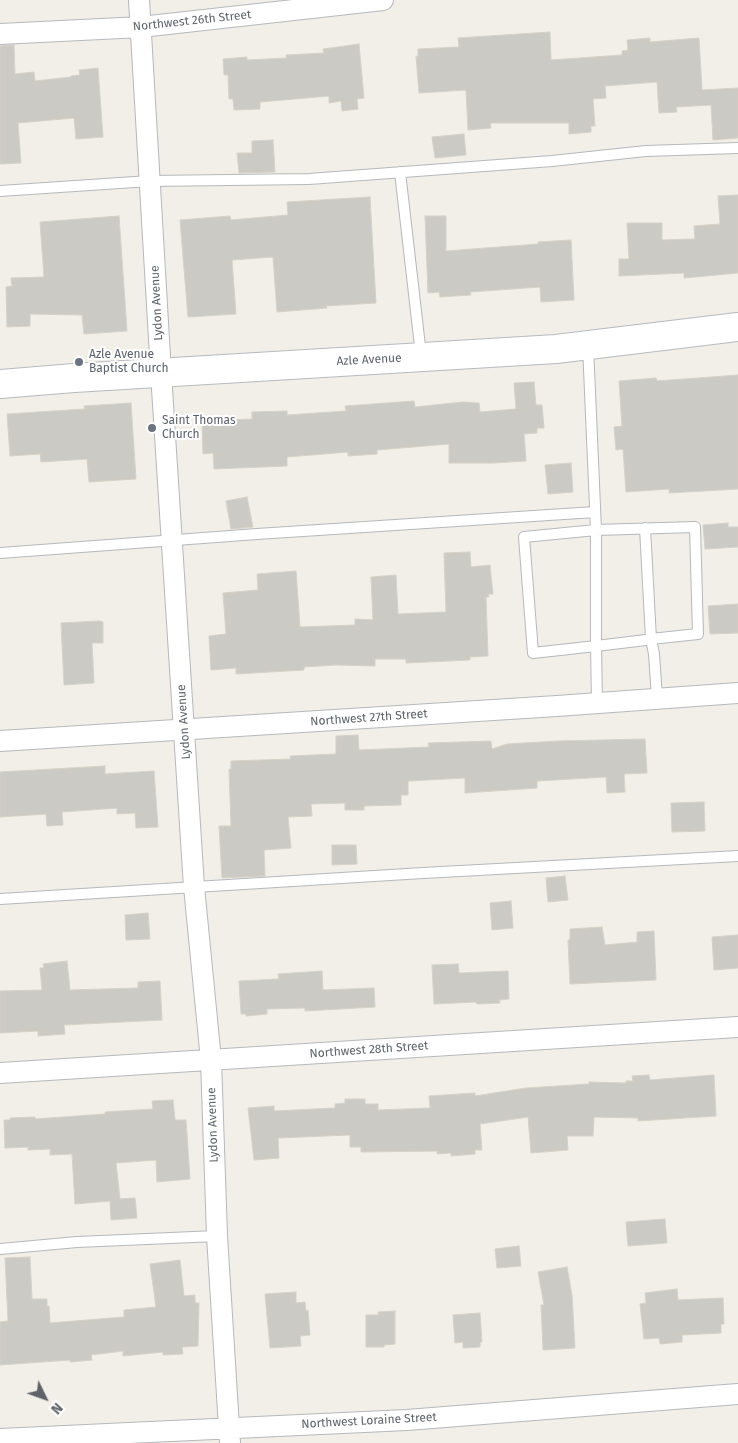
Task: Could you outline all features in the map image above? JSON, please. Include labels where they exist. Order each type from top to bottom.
[{"type":"main road","name":"Azle Avenue","points":[[0,384],[556,349],[738,327]]},
{"type":"street","name":"Lydon Avenue","points":[[139,0],[194,887],[211,1060],[217,1236],[230,1436]]},
{"type":"street","name":"Northwest 26th Street","points":[[0,34],[141,27],[382,0]]},
{"type":"street","name":"Northwest 27th Street","points":[[0,741],[738,693]]},
{"type":"street","name":"Northwest 28th Street","points":[[0,1073],[738,1026]]},
{"type":"street","name":"Northwest Loraine Street","points":[[0,1439],[230,1436],[738,1394]]},
{"type":"lane","points":[[0,191],[150,181],[309,179],[552,161],[646,151],[738,148]]},
{"type":"lane","points":[[400,172],[421,357]]},
{"type":"lane","points":[[588,345],[596,530],[598,703]]},
{"type":"lane","points":[[0,553],[595,512]]},
{"type":"lane","points":[[695,527],[698,634],[533,653],[524,537],[596,530],[645,528],[695,527]]},
{"type":"lane","points":[[645,528],[651,639],[657,698]]},
{"type":"lane","points":[[0,899],[738,856]]},
{"type":"lane","points":[[0,1249],[77,1242],[217,1236]]},
{"type":"building","points":[[550,32],[551,60],[622,55],[622,51],[628,50],[627,40],[650,38],[650,42],[699,38],[702,90],[738,88],[738,138],[713,140],[711,105],[676,107],[677,112],[659,113],[657,82],[605,86],[606,98],[593,99],[595,126],[591,126],[591,132],[569,134],[569,123],[490,123],[491,128],[468,130],[466,90],[419,93],[416,56],[418,57],[418,49],[459,47],[458,38]]},
{"type":"building","points":[[359,44],[364,98],[357,99],[358,109],[342,111],[341,101],[329,103],[329,96],[260,102],[260,109],[234,110],[233,99],[229,99],[228,75],[224,75],[223,59],[247,57],[247,60],[287,58],[286,55],[324,53],[323,49]]},
{"type":"building","points":[[14,45],[15,74],[34,72],[35,81],[71,77],[80,75],[79,70],[98,68],[103,137],[76,139],[74,118],[18,123],[21,163],[0,164],[0,46]]},
{"type":"building","points":[[464,134],[466,155],[435,158],[432,137]]},
{"type":"building","points":[[273,140],[275,172],[239,173],[237,153],[252,153],[252,141]]},
{"type":"building","points":[[738,195],[738,273],[684,278],[684,273],[619,276],[619,259],[629,259],[627,223],[662,223],[662,240],[695,239],[694,226],[720,224],[718,196]]},
{"type":"building","points":[[370,197],[376,303],[326,306],[327,308],[277,312],[273,257],[232,260],[236,314],[188,317],[180,220],[230,216],[231,220],[288,215],[287,202]]},
{"type":"building","points":[[119,216],[127,331],[84,334],[82,315],[30,314],[30,326],[7,327],[6,287],[12,286],[11,278],[44,277],[40,222]]},
{"type":"building","points":[[425,216],[446,216],[446,251],[571,240],[574,300],[541,302],[540,287],[470,292],[471,295],[440,297],[439,292],[428,293]]},
{"type":"building","points":[[738,375],[738,489],[669,493],[669,489],[626,492],[623,449],[616,450],[614,427],[622,426],[619,381],[656,378],[657,381]]},
{"type":"building","points":[[534,382],[536,405],[542,405],[544,428],[537,428],[537,433],[524,434],[526,461],[449,463],[449,444],[377,450],[377,454],[348,456],[348,452],[287,457],[287,466],[214,469],[213,453],[203,454],[202,421],[252,419],[252,412],[287,411],[287,415],[346,411],[345,406],[414,401],[415,407],[463,402],[479,403],[480,412],[516,409],[514,383]]},
{"type":"building","points":[[131,403],[136,479],[89,482],[87,459],[41,462],[40,454],[10,456],[7,414],[85,409],[84,406]]},
{"type":"building","points":[[571,463],[573,492],[548,494],[545,465]]},
{"type":"building","points":[[247,497],[253,527],[231,529],[226,501]]},
{"type":"building","points":[[728,523],[728,527],[738,527],[738,547],[705,549],[703,525]]},
{"type":"building","points":[[470,552],[471,567],[490,565],[493,594],[488,594],[489,597],[486,597],[488,656],[470,657],[470,660],[406,663],[406,659],[375,659],[375,666],[336,665],[304,667],[304,670],[236,674],[236,668],[211,670],[209,636],[226,634],[223,593],[258,590],[257,574],[296,571],[300,627],[355,625],[355,619],[373,620],[371,577],[396,575],[398,614],[446,612],[444,553]]},
{"type":"building","points":[[738,604],[738,633],[710,634],[708,606]]},
{"type":"building","points":[[103,622],[103,643],[92,643],[94,683],[64,685],[61,623]]},
{"type":"building","points":[[358,735],[359,750],[429,747],[428,743],[491,741],[492,749],[507,744],[645,739],[647,773],[624,774],[625,792],[607,793],[606,777],[537,781],[537,788],[465,793],[465,778],[408,781],[408,795],[401,795],[401,805],[364,806],[364,810],[345,810],[345,803],[311,804],[312,816],[288,817],[291,848],[264,850],[265,876],[222,878],[219,826],[231,826],[229,769],[231,769],[231,761],[291,759],[290,756],[336,754],[336,736]]},
{"type":"building","points":[[105,766],[105,774],[154,771],[158,827],[136,828],[135,813],[117,814],[117,808],[62,812],[63,825],[47,826],[46,814],[0,817],[0,772]]},
{"type":"building","points":[[704,802],[705,831],[672,832],[671,803]]},
{"type":"building","points":[[332,845],[356,845],[357,864],[332,865]]},
{"type":"building","points":[[565,876],[568,900],[548,902],[546,878]]},
{"type":"building","points":[[511,901],[513,928],[492,930],[490,903]]},
{"type":"building","points":[[148,913],[150,939],[126,940],[125,915]]},
{"type":"building","points":[[602,927],[605,945],[637,942],[637,932],[654,931],[656,980],[570,984],[568,940],[570,940],[570,929]]},
{"type":"building","points":[[738,935],[738,968],[714,970],[712,937]]},
{"type":"building","points":[[67,961],[70,990],[138,988],[138,982],[160,981],[162,1020],[64,1025],[65,1034],[38,1036],[38,1031],[0,1033],[0,991],[42,990],[40,968],[44,968],[43,964]]},
{"type":"building","points":[[458,964],[459,973],[508,971],[509,999],[499,1000],[500,1003],[434,1004],[432,965]]},
{"type":"building","points":[[322,971],[323,990],[374,988],[375,1007],[305,1011],[305,1008],[267,1009],[267,1014],[246,1016],[246,1014],[241,1014],[239,981],[279,979],[278,974]]},
{"type":"building","points":[[649,1075],[650,1080],[714,1075],[716,1116],[638,1121],[638,1118],[594,1117],[593,1136],[567,1136],[568,1150],[531,1153],[528,1117],[480,1124],[482,1150],[475,1150],[475,1154],[451,1156],[451,1153],[437,1154],[437,1151],[361,1152],[361,1147],[350,1147],[350,1135],[278,1138],[279,1158],[254,1160],[248,1108],[274,1106],[274,1111],[335,1108],[335,1104],[345,1103],[345,1099],[365,1099],[365,1104],[378,1104],[378,1110],[430,1108],[429,1096],[475,1093],[475,1096],[526,1088],[589,1084],[589,1082],[626,1083],[626,1081],[633,1081],[632,1076]]},
{"type":"building","points":[[173,1100],[175,1120],[186,1120],[190,1179],[157,1182],[156,1160],[116,1163],[120,1199],[135,1198],[137,1218],[111,1220],[110,1201],[75,1204],[72,1154],[50,1155],[50,1149],[28,1150],[28,1147],[5,1148],[4,1120],[10,1120],[10,1118],[35,1117],[35,1119],[153,1109],[152,1101]]},
{"type":"building","points":[[665,1219],[667,1243],[628,1246],[626,1222]]},
{"type":"building","points":[[519,1246],[521,1266],[497,1268],[495,1249]]},
{"type":"building","points":[[30,1257],[32,1299],[47,1299],[50,1323],[124,1317],[124,1310],[156,1307],[150,1264],[180,1260],[184,1296],[195,1295],[195,1303],[199,1303],[198,1346],[182,1347],[183,1354],[163,1355],[163,1352],[123,1356],[123,1351],[91,1355],[92,1360],[0,1365],[0,1322],[8,1321],[5,1258]]},
{"type":"building","points":[[567,1267],[572,1295],[575,1348],[543,1350],[541,1305],[544,1305],[538,1272]]},
{"type":"building","points":[[677,1289],[678,1300],[723,1298],[724,1324],[721,1324],[721,1333],[682,1335],[682,1342],[660,1344],[659,1338],[644,1339],[640,1304],[646,1303],[645,1293]]},
{"type":"building","points":[[296,1292],[296,1303],[305,1302],[306,1311],[308,1310],[310,1335],[300,1336],[301,1346],[270,1348],[265,1294]]},
{"type":"building","points":[[395,1311],[395,1344],[384,1345],[384,1347],[366,1347],[366,1315],[378,1315],[378,1312]]},
{"type":"building","points":[[480,1313],[482,1342],[480,1342],[480,1347],[463,1348],[463,1342],[455,1343],[453,1315]]},
{"type":"place","name":"Azle Avenue Baptist Church","points":[[79,362]]},
{"type":"place","name":"Saint Thomas Church","points":[[152,428]]}]
